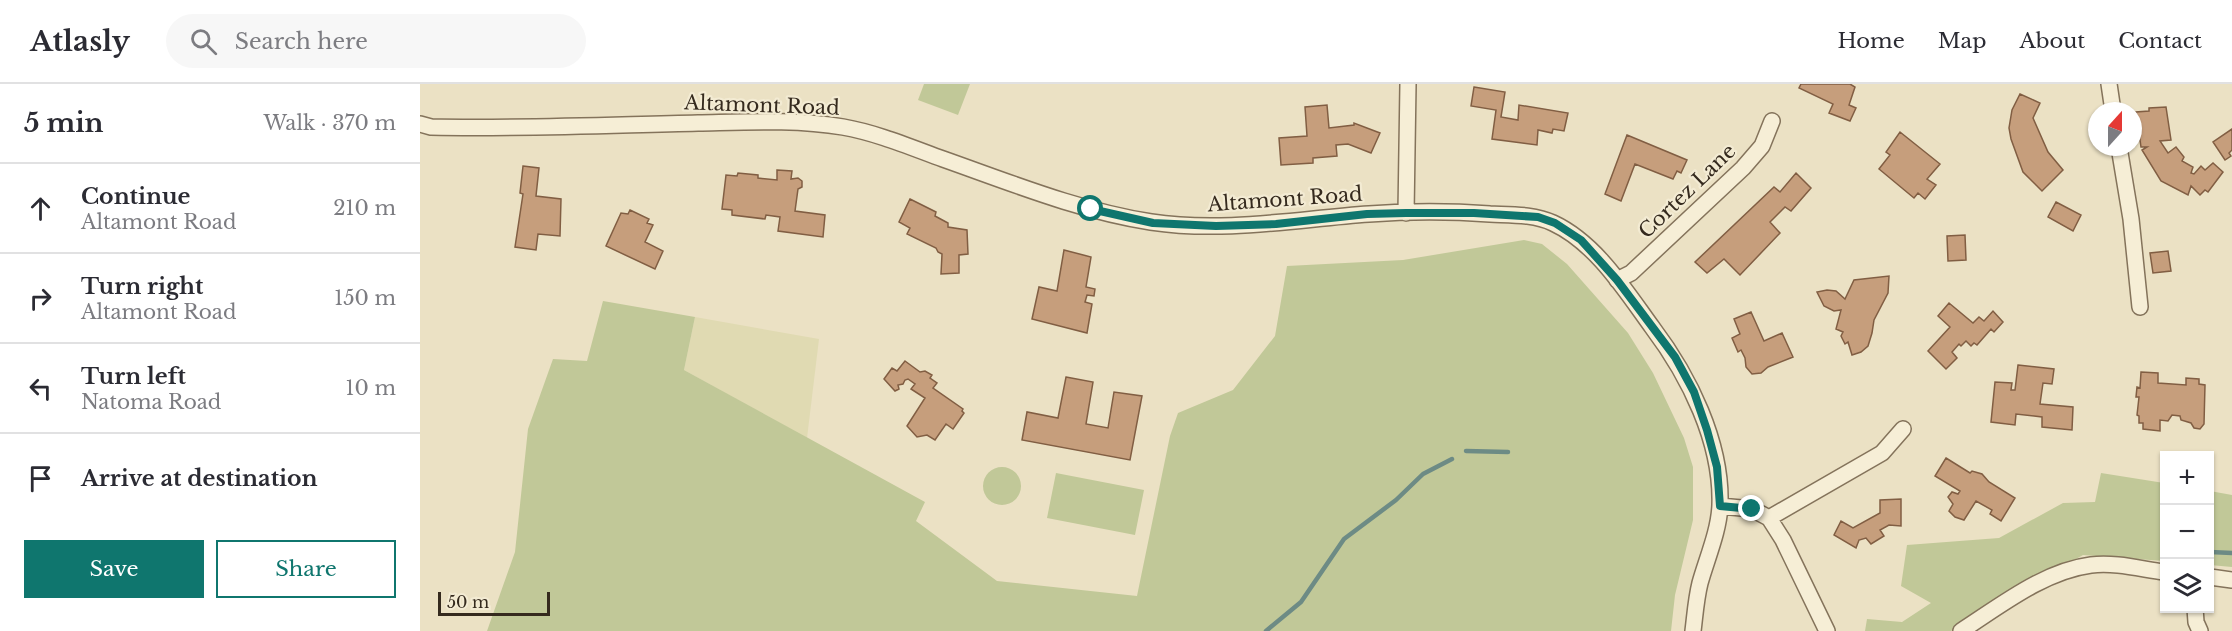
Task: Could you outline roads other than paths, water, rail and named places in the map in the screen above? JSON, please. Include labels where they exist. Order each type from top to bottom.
[{"type":"street","points":[[1406,213],[1408,84]]},
{"type":"street","points":[[2109,84],[2112,102]]},
{"type":"street","name":"Cortez Lane","points":[[1617,280],[1631,273],[1743,168],[1762,147],[1772,121]]},
{"type":"street","name":"Altamont Road","points":[[420,124],[431,127],[515,129],[767,122],[843,127],[873,135],[1091,209],[1153,223],[1216,226],[1406,213],[1474,213],[1538,217],[1555,223],[1581,240],[1617,280],[1675,357],[1694,392],[1707,430],[1717,467],[1720,506],[1716,529],[1698,588],[1693,631]]},
{"type":"street","points":[[2120,156],[2131,219],[2140,307]]},
{"type":"street","points":[[1769,518],[1882,453],[1903,429]]},
{"type":"street","points":[[1720,506],[1752,509],[1769,518],[1783,540],[1827,631]]},
{"type":"street","points":[[1961,631],[2048,579],[2067,571],[2092,565],[2120,565],[2160,571]]},
{"type":"street","points":[[2214,578],[2232,580]]},
{"type":"street","points":[[2195,613],[2200,631]]},
{"type":"waterway","points":[[1466,451],[1508,452]]},
{"type":"waterway","points":[[1266,631],[1301,602],[1344,539],[1396,500],[1423,474],[1452,459]]},
{"type":"waterway","points":[[2214,552],[2232,553]]}]
